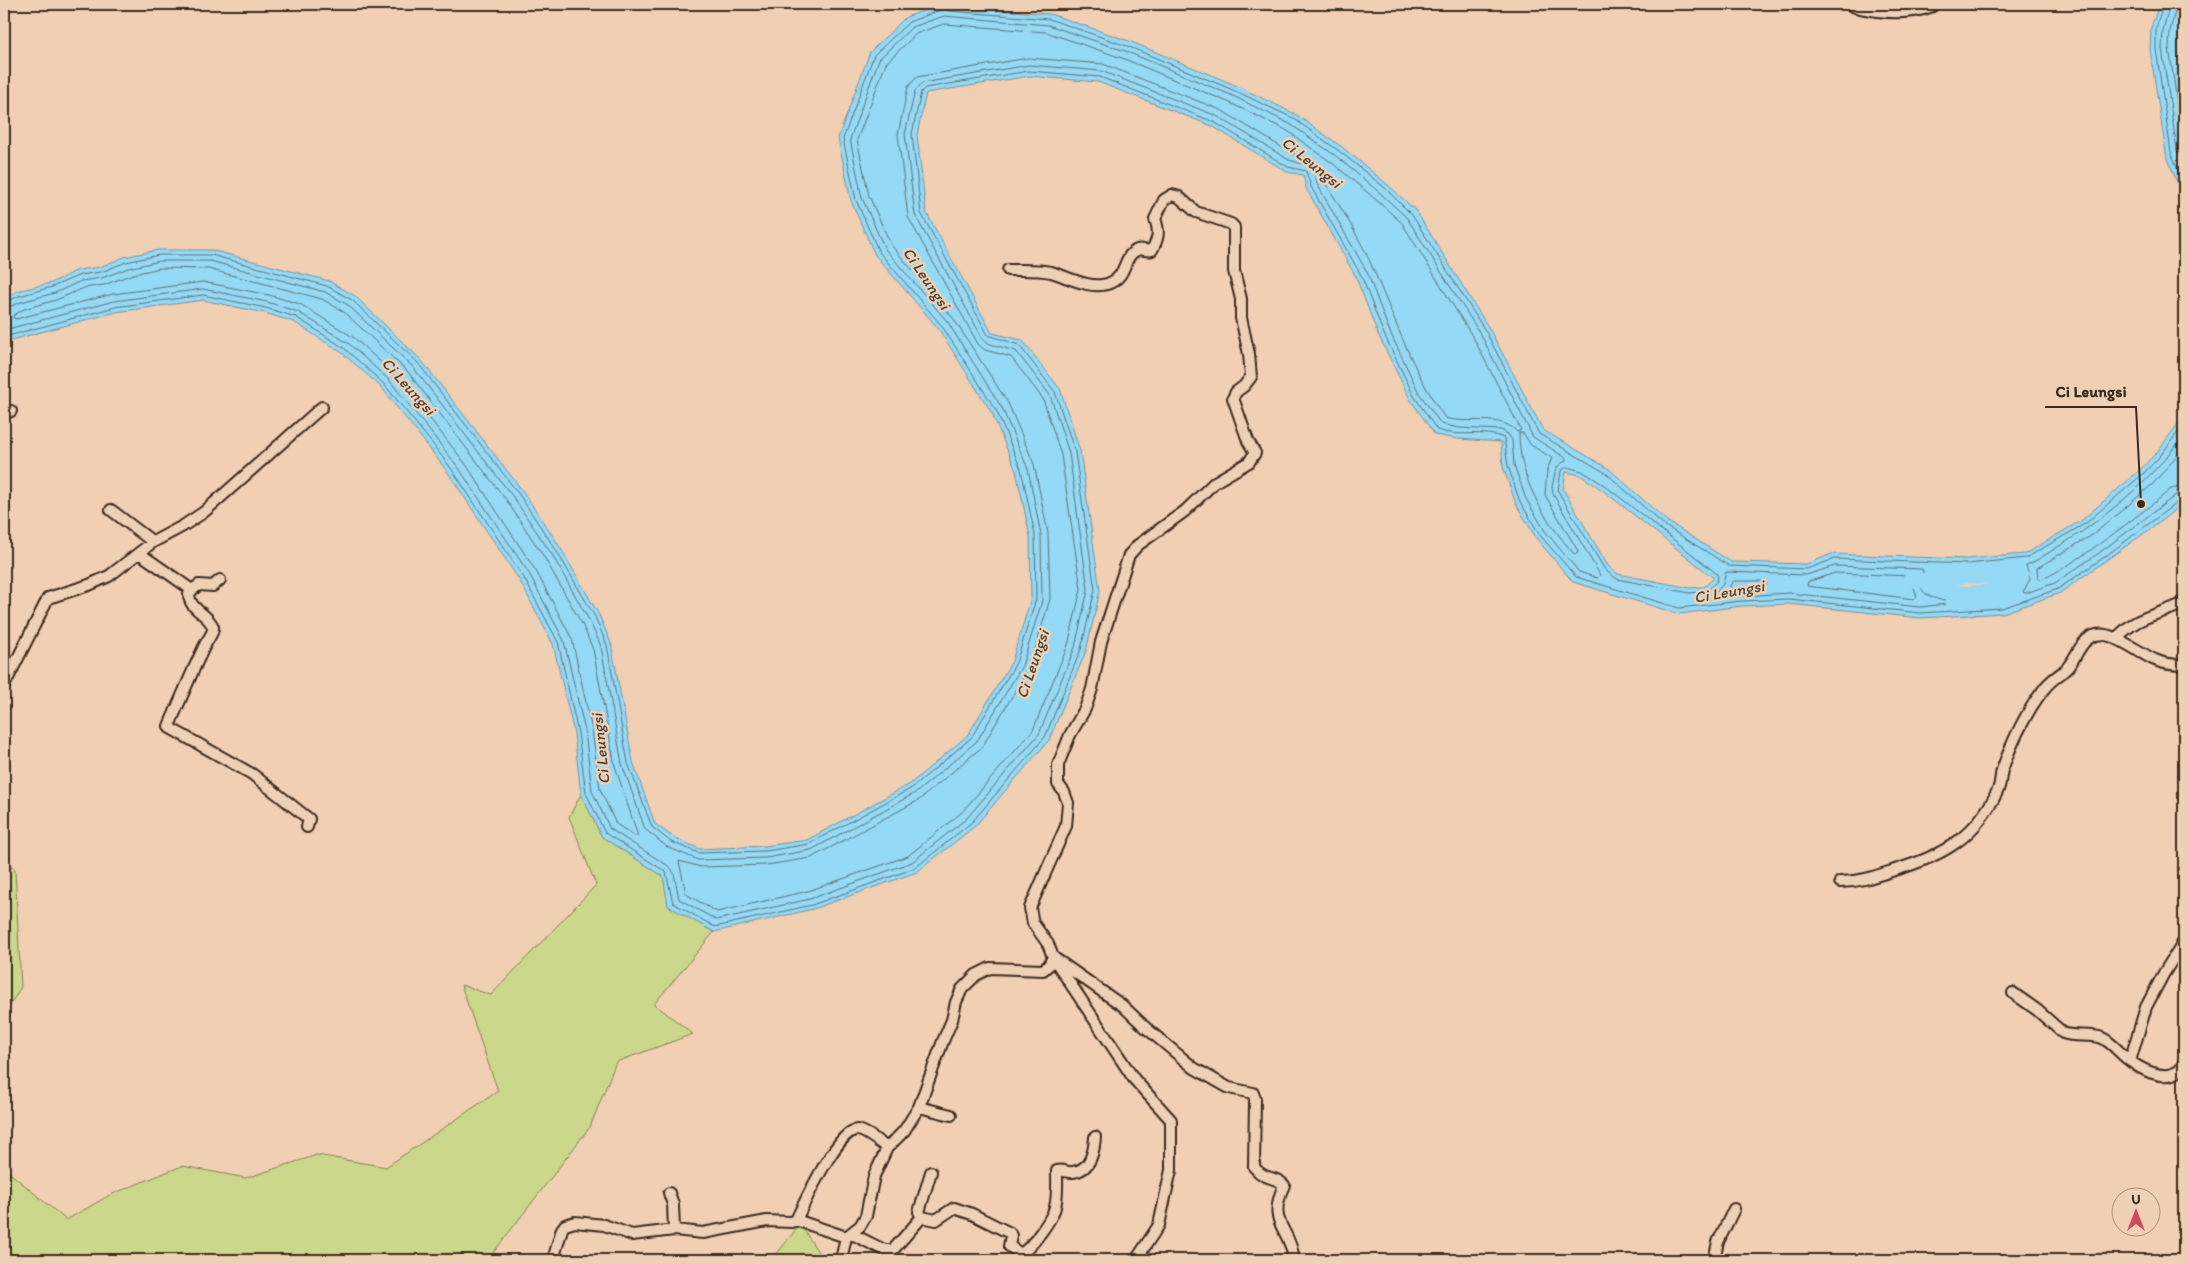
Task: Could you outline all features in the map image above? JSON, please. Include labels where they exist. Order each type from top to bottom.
[{"type":"main road","points":[[1854,4],[1895,10],[1918,8],[1930,4]]},
{"type":"street","points":[[1008,270],[1045,272],[1086,283],[1106,284],[1122,274],[1128,257],[1134,251],[1139,249],[1148,252],[1152,250],[1157,242],[1160,230],[1155,219],[1164,200],[1172,195],[1179,197],[1196,212],[1231,224],[1234,228],[1234,270],[1241,299],[1251,377],[1236,392],[1233,398],[1248,442],[1255,453],[1254,457],[1249,462],[1215,482],[1185,511],[1138,545],[1129,555],[1101,642],[1092,689],[1085,709],[1070,735],[1058,765],[1058,784],[1068,803],[1066,826],[1030,908],[1033,923],[1048,944],[1053,957],[1134,1079],[1171,1120],[1171,1170],[1159,1225],[1136,1260]]},
{"type":"street","points":[[4,686],[48,598],[102,580],[153,542],[204,512],[322,407]]},
{"type":"street","points":[[111,510],[153,542]]},
{"type":"street","points":[[138,553],[192,590]]},
{"type":"street","points":[[220,580],[213,586],[199,585],[189,594],[191,603],[213,628],[169,726],[252,774],[309,819],[307,827]]},
{"type":"street","points":[[2116,639],[2135,621],[2184,603]]},
{"type":"street","points":[[1840,882],[1871,879],[1922,863],[1956,844],[1979,821],[1998,790],[2010,751],[2028,713],[2044,688],[2067,668],[2087,639],[2098,634],[2116,639],[2154,660],[2184,665]]},
{"type":"street","points":[[2130,1061],[2146,1007],[2164,973],[2184,942]]},
{"type":"street","points":[[841,1260],[849,1236],[866,1216],[874,1176],[887,1148],[904,1131],[919,1107],[962,989],[976,974],[990,968],[1042,970],[1049,965],[1053,957]]},
{"type":"street","points":[[1053,957],[1123,1006],[1145,1028],[1194,1068],[1229,1088],[1253,1093],[1254,1167],[1260,1175],[1280,1181],[1284,1185],[1276,1213],[1279,1225],[1288,1240],[1294,1260]]},
{"type":"street","points":[[2013,993],[2064,1033],[2105,1039],[2130,1061],[2159,1075],[2170,1075],[2177,1072],[2184,1063]]},
{"type":"street","points":[[919,1107],[951,1114]]},
{"type":"street","points":[[796,1220],[826,1163],[849,1132],[858,1130],[887,1148]]},
{"type":"street","points":[[931,1172],[919,1212],[922,1217],[936,1220],[951,1209],[959,1209],[1010,1233],[1012,1236],[1009,1246],[1021,1254],[1039,1236],[1055,1208],[1057,1171],[1073,1172],[1084,1167],[1094,1154],[1095,1137]]},
{"type":"street","points":[[669,1192],[673,1204],[674,1230]]},
{"type":"street","points":[[1714,1260],[1718,1242],[1734,1209]]},
{"type":"street","points":[[553,1260],[562,1229],[570,1222],[604,1225],[632,1235],[674,1230],[703,1233],[767,1221],[791,1222],[796,1220],[892,1251],[922,1217]]},
{"type":"green space","points":[[581,794],[602,837],[663,876],[669,906],[714,932],[654,1004],[693,1034],[616,1062],[590,1127],[493,1253],[496,1260],[4,1260],[4,1168],[66,1220],[110,1195],[182,1166],[246,1178],[317,1155],[386,1167],[498,1091],[461,985],[491,995],[596,885],[569,817]]},
{"type":"green space","points":[[4,863],[15,869],[21,987],[4,1015]]},
{"type":"green space","points":[[800,1224],[820,1255],[819,1260],[772,1260]]},
{"type":"water","points":[[2159,4],[2184,4],[2184,201],[2166,153],[2150,50],[2151,28]]},
{"type":"water","points":[[940,5],[1050,14],[1129,41],[1235,85],[1295,114],[1342,147],[1416,211],[1490,330],[1543,430],[1609,469],[1667,521],[1731,562],[1806,564],[1832,554],[1966,559],[2025,554],[2082,520],[2140,470],[2157,452],[2184,416],[2184,502],[2160,522],[2060,593],[2003,613],[1920,618],[1789,604],[1742,606],[1679,614],[1573,582],[1536,538],[1516,504],[1503,467],[1501,442],[1458,439],[1435,435],[1410,399],[1378,334],[1356,277],[1306,188],[1303,175],[1287,172],[1212,126],[1098,82],[1029,76],[926,93],[917,135],[926,212],[992,333],[1022,340],[1060,389],[1080,451],[1100,591],[1086,651],[1049,740],[975,826],[917,872],[813,909],[714,932],[668,906],[663,876],[602,837],[581,794],[574,733],[553,644],[520,581],[449,474],[427,445],[381,387],[341,352],[294,322],[265,313],[203,300],[116,312],[4,342],[4,299],[17,291],[51,283],[78,270],[100,267],[124,257],[158,250],[211,250],[329,281],[355,296],[421,360],[522,490],[560,547],[599,615],[611,643],[633,762],[655,824],[673,837],[700,849],[765,846],[807,840],[910,784],[968,735],[1012,661],[1031,598],[1030,536],[1016,471],[992,413],[938,328],[875,255],[851,201],[838,138],[870,52],[906,17]],"holes":[[[1566,472],[1580,475],[1601,489],[1714,578],[1704,587],[1690,588],[1618,574],[1608,566],[1563,489]],[[1963,576],[2020,576],[2020,577],[2000,587],[1975,593],[1949,591],[1938,588],[1929,581]]]},
{"type":"waterway","points":[[1910,580],[1929,581],[1963,576],[2021,576]]},
{"type":"waterway","points":[[1929,581],[1945,590],[1979,593],[2013,583],[2022,576]]},
{"type":"place","name":"Ci Leungsi","points":[[2141,504]]}]
